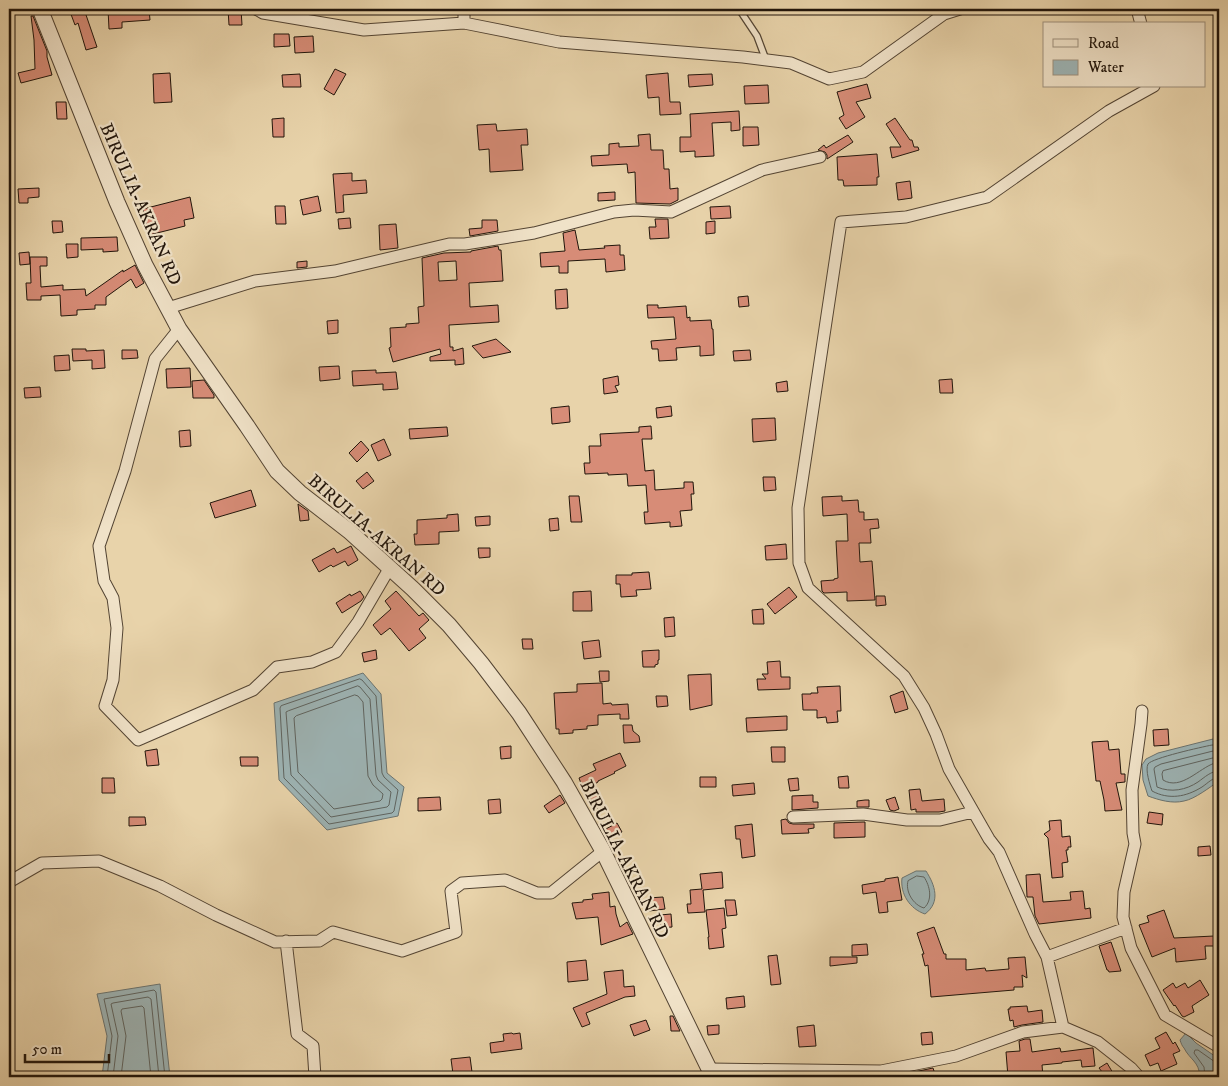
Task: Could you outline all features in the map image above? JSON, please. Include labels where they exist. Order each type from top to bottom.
[{"type":"street","name":"BIRULIA-AKRAN RD","points":[[40,9],[117,202],[145,265],[179,330],[277,471],[300,493],[349,531],[449,625],[519,713],[564,782],[603,851],[711,1073]]},
{"type":"street","points":[[256,9],[263,13],[364,30],[464,23],[559,42],[743,57],[791,63],[829,78],[863,72],[944,14],[960,9]]},
{"type":"street","points":[[464,9],[464,23]]},
{"type":"street","points":[[1137,9],[1141,22]]},
{"type":"street","points":[[1063,1027],[1047,957],[999,852],[989,839],[949,769],[924,708],[904,676],[808,588],[799,563],[798,508],[841,222],[906,217],[988,197],[1109,111],[1150,88]]},
{"type":"street","points":[[168,308],[255,281],[335,271],[449,244],[464,244],[534,233],[614,212],[634,210],[671,212],[762,170],[820,157]]},
{"type":"street","points":[[179,330],[155,359],[125,471],[99,546],[104,581],[113,598],[117,628],[113,680],[105,706],[138,740],[253,690],[277,667],[312,662],[336,652],[358,622],[389,568]]},
{"type":"street","points":[[1142,711],[1132,790],[1134,844],[1124,892],[1123,917],[1131,948],[1165,1015],[1219,1047]]},
{"type":"street","points":[[793,818],[863,814],[908,820],[940,820],[974,812]]},
{"type":"street","points":[[9,882],[42,863],[99,861],[160,886],[216,915],[275,942],[319,941],[333,932],[402,951],[456,932],[451,892],[462,883],[505,880],[537,893],[551,893],[603,851]]},
{"type":"street","points":[[1047,957],[1126,928]]},
{"type":"street","points":[[286,941],[297,1034],[313,1046],[315,1077]]},
{"type":"street","points":[[711,1073],[882,1074],[956,1056],[1023,1032],[1063,1027],[1098,1042],[1131,1068],[1139,1077]]},
{"type":"lane","points":[[738,9],[756,36],[766,60]]},
{"type":"water","points":[[363,673],[381,694],[387,773],[404,787],[398,816],[327,830],[279,780],[274,703]]},
{"type":"water","points":[[1213,739],[1219,740],[1219,781],[1198,795],[1184,801],[1170,802],[1148,796],[1143,780],[1142,765],[1146,759],[1158,753]]},
{"type":"water","points":[[916,871],[926,871],[934,888],[935,899],[925,914],[915,909],[904,895],[902,878]]},
{"type":"water","points":[[160,984],[170,1077],[102,1077],[107,1036],[97,994]]},
{"type":"water","points":[[1186,1033],[1196,1043],[1219,1059],[1219,1077],[1200,1077],[1198,1067],[1186,1052],[1180,1040]]},
{"type":"building","points":[[69,9],[84,9],[97,47],[86,50],[78,23],[75,25]]},
{"type":"building","points":[[108,9],[149,9],[150,20],[122,22],[122,28],[109,29]]},
{"type":"building","points":[[228,9],[241,9],[242,25],[229,25]]},
{"type":"building","points":[[31,16],[33,16],[47,51],[52,75],[21,83],[18,73],[35,69]]},
{"type":"building","points":[[274,34],[289,34],[290,46],[274,47]]},
{"type":"building","points":[[313,36],[314,52],[295,53],[294,37]]},
{"type":"building","points":[[335,69],[346,74],[334,95],[324,89]]},
{"type":"building","points":[[170,73],[172,102],[154,103],[153,74]]},
{"type":"building","points":[[668,73],[670,102],[680,102],[681,114],[660,115],[659,97],[648,98],[646,75]]},
{"type":"building","points":[[300,74],[301,87],[283,87],[282,75]]},
{"type":"building","points":[[712,74],[713,85],[689,87],[688,75]]},
{"type":"building","points":[[867,84],[871,98],[856,102],[865,117],[846,129],[839,118],[844,115],[837,92]]},
{"type":"building","points":[[768,85],[769,103],[745,104],[744,86]]},
{"type":"building","points":[[56,102],[66,102],[67,119],[57,119]]},
{"type":"building","points":[[739,111],[740,130],[731,131],[731,122],[712,123],[714,156],[695,157],[695,151],[680,152],[680,137],[691,137],[690,114]]},
{"type":"building","points":[[284,118],[284,137],[273,137],[272,119]]},
{"type":"building","points":[[895,118],[910,140],[912,140],[914,147],[918,147],[919,150],[892,158],[890,147],[901,147],[886,124]]},
{"type":"building","points":[[496,124],[497,131],[527,129],[528,145],[521,145],[523,170],[490,172],[489,149],[479,150],[477,125]]},
{"type":"building","points":[[743,127],[758,127],[759,145],[743,146]]},
{"type":"building","points":[[650,134],[651,150],[663,150],[664,169],[669,169],[670,189],[678,188],[678,200],[670,204],[636,203],[635,172],[628,173],[627,164],[592,166],[591,156],[609,155],[609,144],[619,143],[619,147],[639,146],[638,135]]},
{"type":"building","points":[[848,135],[853,142],[827,159],[825,152],[818,150],[824,145],[826,148]]},
{"type":"building","points":[[877,154],[879,177],[877,177],[877,185],[844,186],[843,180],[838,180],[837,157]]},
{"type":"building","points":[[352,173],[352,181],[366,180],[367,193],[343,195],[344,212],[336,213],[333,174]]},
{"type":"building","points":[[910,181],[912,198],[898,200],[896,183]]},
{"type":"building","points":[[39,188],[39,197],[28,198],[28,203],[19,203],[18,189]]},
{"type":"building","points":[[615,192],[615,200],[598,201],[598,193]]},
{"type":"building","points":[[318,196],[321,211],[303,215],[300,200]]},
{"type":"building","points":[[190,197],[194,218],[184,220],[185,226],[149,235],[143,209]]},
{"type":"building","points":[[275,206],[285,206],[286,224],[276,224]]},
{"type":"building","points":[[730,206],[731,218],[711,219],[710,207]]},
{"type":"building","points":[[350,218],[351,228],[339,229],[338,219]]},
{"type":"building","points":[[655,219],[668,219],[669,238],[650,239],[649,227],[656,227]]},
{"type":"building","points":[[482,220],[497,220],[498,231],[470,236],[469,229],[482,228]]},
{"type":"building","points":[[52,221],[62,221],[63,232],[53,233]]},
{"type":"building","points":[[715,221],[715,233],[706,234],[706,222]]},
{"type":"building","points":[[396,224],[398,248],[380,250],[379,225]]},
{"type":"building","points":[[575,230],[579,250],[620,245],[620,255],[624,255],[625,270],[606,272],[605,259],[568,261],[568,273],[559,273],[559,266],[541,267],[540,253],[565,251],[563,233]]},
{"type":"building","points":[[117,237],[118,251],[103,252],[103,249],[81,250],[81,238]]},
{"type":"building","points":[[66,244],[78,244],[78,257],[67,258]]},
{"type":"building","points":[[498,246],[499,250],[501,250],[503,281],[469,283],[470,307],[498,305],[499,322],[449,325],[450,347],[453,347],[453,351],[463,348],[464,364],[455,365],[455,360],[430,361],[430,357],[441,354],[440,349],[393,362],[389,348],[391,347],[390,328],[406,327],[406,324],[419,323],[418,307],[424,306],[422,258],[444,253]],"holes":[[[456,261],[457,280],[439,281],[438,262]]]},
{"type":"building","points":[[29,252],[30,264],[20,265],[19,253]]},
{"type":"building","points":[[30,257],[47,257],[47,266],[40,266],[41,287],[63,285],[63,290],[85,289],[86,296],[123,270],[123,272],[135,265],[144,283],[136,288],[131,279],[106,297],[106,305],[95,305],[95,309],[77,310],[77,315],[61,316],[60,295],[41,296],[41,300],[27,300],[26,283],[31,283]]},
{"type":"building","points":[[307,261],[307,267],[297,268],[297,262]]},
{"type":"building","points":[[567,289],[568,308],[556,309],[555,290]]},
{"type":"building","points":[[748,296],[749,306],[739,307],[738,297]]},
{"type":"building","points":[[647,305],[658,305],[658,308],[686,306],[687,318],[690,317],[690,321],[711,320],[714,355],[700,356],[700,346],[676,348],[677,360],[659,361],[658,349],[652,349],[651,341],[676,339],[674,317],[648,318]]},
{"type":"building","points":[[338,320],[338,333],[328,334],[327,321]]},
{"type":"building","points":[[496,339],[511,352],[483,358],[472,346]]},
{"type":"building","points":[[72,349],[86,349],[86,351],[104,350],[105,368],[92,369],[92,360],[73,361]]},
{"type":"building","points":[[122,350],[137,350],[138,358],[122,359]]},
{"type":"building","points":[[750,350],[751,360],[734,361],[733,351]]},
{"type":"building","points":[[69,355],[70,370],[55,371],[54,356]]},
{"type":"building","points":[[339,366],[340,379],[320,381],[319,367]]},
{"type":"building","points":[[190,368],[191,387],[167,388],[166,369]]},
{"type":"building","points":[[376,370],[376,373],[396,372],[398,389],[383,390],[383,384],[353,386],[352,371]]},
{"type":"building","points":[[618,376],[619,385],[615,386],[618,392],[604,394],[603,379]]},
{"type":"building","points":[[952,379],[953,393],[940,393],[939,380]]},
{"type":"building","points":[[204,380],[214,398],[193,398],[192,381]]},
{"type":"building","points":[[787,381],[788,391],[777,392],[776,383]]},
{"type":"building","points":[[40,387],[41,397],[25,398],[24,388]]},
{"type":"building","points":[[569,406],[570,422],[552,424],[551,408]]},
{"type":"building","points":[[671,406],[672,416],[657,418],[656,408]]},
{"type":"building","points":[[775,418],[776,440],[753,442],[752,419]]},
{"type":"building","points":[[651,426],[652,439],[642,439],[645,471],[654,470],[655,490],[684,488],[684,482],[693,482],[694,494],[691,494],[692,510],[680,511],[682,526],[670,527],[670,522],[645,524],[644,512],[648,512],[646,485],[628,486],[627,474],[585,474],[584,463],[590,463],[589,446],[601,446],[600,434],[639,432],[639,427]]},
{"type":"building","points":[[447,427],[448,436],[410,439],[409,429]]},
{"type":"building","points":[[190,430],[191,446],[180,447],[179,431]]},
{"type":"building","points":[[384,439],[391,455],[378,461],[371,445]]},
{"type":"building","points":[[361,441],[369,450],[357,462],[349,453]]},
{"type":"building","points":[[367,472],[374,481],[363,489],[356,481]]},
{"type":"building","points":[[763,477],[775,477],[776,490],[764,491]]},
{"type":"building","points":[[251,490],[256,506],[215,518],[210,503]]},
{"type":"building","points":[[569,496],[579,496],[582,522],[571,522]]},
{"type":"building","points":[[842,496],[842,501],[858,500],[859,512],[864,512],[864,520],[878,519],[879,528],[870,529],[871,543],[859,543],[860,562],[872,561],[875,600],[847,601],[847,592],[824,593],[822,591],[821,581],[838,578],[836,541],[848,541],[847,514],[823,516],[822,497]]},
{"type":"building","points":[[298,504],[308,511],[309,520],[300,521]]},
{"type":"building","points":[[458,514],[459,531],[439,532],[439,544],[415,545],[414,534],[417,534],[417,520],[447,518],[447,515]]},
{"type":"building","points":[[490,516],[490,525],[476,526],[475,517]]},
{"type":"building","points":[[558,518],[559,530],[550,531],[549,519]]},
{"type":"building","points":[[786,544],[787,559],[766,560],[765,546]]},
{"type":"building","points":[[351,546],[358,560],[348,566],[345,561],[333,567],[331,565],[319,572],[312,560],[334,548],[337,553]]},
{"type":"building","points":[[478,548],[490,548],[490,557],[479,558]]},
{"type":"building","points":[[649,572],[651,589],[636,590],[637,596],[621,597],[620,584],[616,584],[616,575]]},
{"type":"building","points":[[789,587],[797,597],[775,614],[767,604]]},
{"type":"building","points":[[360,591],[364,597],[361,601],[342,613],[336,603],[350,594],[351,596]]},
{"type":"building","points":[[396,591],[419,616],[423,613],[429,620],[419,629],[426,638],[409,651],[390,628],[381,635],[373,625],[391,609],[385,601]]},
{"type":"building","points":[[591,591],[592,611],[573,611],[573,592]]},
{"type":"building","points":[[876,596],[885,596],[886,605],[876,606]]},
{"type":"building","points":[[763,609],[764,624],[753,624],[752,610]]},
{"type":"building","points":[[674,617],[675,636],[665,637],[664,618]]},
{"type":"building","points":[[522,639],[532,639],[533,649],[523,649]]},
{"type":"building","points":[[599,640],[601,657],[584,659],[582,642]]},
{"type":"building","points":[[376,650],[377,659],[364,662],[362,653]]},
{"type":"building","points":[[659,650],[658,664],[655,667],[643,667],[642,651]]},
{"type":"building","points":[[780,661],[781,677],[790,677],[790,689],[758,690],[757,679],[766,679],[762,674],[768,674],[767,662]]},
{"type":"building","points":[[599,671],[609,671],[609,681],[600,682]]},
{"type":"building","points":[[711,674],[712,705],[690,710],[688,675]]},
{"type":"building","points":[[602,683],[603,704],[628,704],[629,719],[620,719],[620,714],[598,715],[598,725],[587,726],[587,729],[573,730],[573,733],[559,734],[559,729],[556,729],[554,693],[577,692],[577,684]]},
{"type":"building","points":[[840,686],[841,711],[837,711],[838,722],[827,723],[826,717],[817,718],[817,710],[803,710],[802,694],[818,693],[817,687]]},
{"type":"building","points":[[903,691],[908,709],[895,713],[890,696]]},
{"type":"building","points":[[656,696],[667,696],[668,706],[657,707]]},
{"type":"building","points":[[787,716],[787,730],[747,732],[746,718]]},
{"type":"building","points":[[623,725],[632,725],[633,731],[639,736],[640,742],[624,743]]},
{"type":"building","points":[[1168,729],[1169,745],[1154,746],[1153,730]]},
{"type":"building","points":[[1108,741],[1109,750],[1119,749],[1121,774],[1125,774],[1125,782],[1116,783],[1122,810],[1105,811],[1100,781],[1096,781],[1092,742]]},
{"type":"building","points":[[511,746],[511,758],[501,759],[500,747]]},
{"type":"building","points":[[771,747],[785,747],[785,762],[772,762]]},
{"type":"building","points":[[157,749],[159,765],[147,766],[145,751]]},
{"type":"building","points":[[620,753],[626,766],[593,785],[603,805],[596,809],[585,788],[583,789],[579,778],[596,770],[593,764]]},
{"type":"building","points":[[240,757],[258,757],[258,766],[241,766]]},
{"type":"building","points":[[848,776],[849,788],[839,788],[838,777]]},
{"type":"building","points":[[700,777],[716,777],[716,787],[700,787]]},
{"type":"building","points":[[102,778],[114,778],[115,793],[102,793]]},
{"type":"building","points":[[798,778],[799,790],[790,791],[788,779]]},
{"type":"building","points":[[754,783],[755,794],[733,796],[732,785]]},
{"type":"building","points":[[920,789],[922,801],[944,799],[945,811],[916,812],[916,809],[911,810],[909,790]]},
{"type":"building","points":[[560,795],[565,803],[549,813],[544,806]]},
{"type":"building","points":[[813,795],[813,802],[818,802],[818,808],[792,810],[792,796]]},
{"type":"building","points":[[440,797],[441,810],[418,811],[418,798]]},
{"type":"building","points":[[895,797],[899,809],[894,811],[890,810],[886,800]]},
{"type":"building","points":[[500,799],[501,813],[489,814],[488,800]]},
{"type":"building","points":[[869,800],[869,807],[857,807],[857,801]]},
{"type":"building","points":[[1149,812],[1163,814],[1162,825],[1147,823]]},
{"type":"building","points":[[129,817],[145,817],[146,825],[129,826]]},
{"type":"building","points":[[786,819],[789,823],[793,824],[814,824],[814,828],[808,829],[809,833],[782,834],[781,820]]},
{"type":"building","points":[[1061,820],[1062,837],[1070,836],[1071,847],[1068,847],[1068,850],[1066,850],[1068,862],[1062,863],[1063,877],[1052,878],[1048,838],[1044,834],[1050,830],[1049,821]]},
{"type":"building","points":[[865,822],[865,837],[834,838],[834,823]]},
{"type":"building","points":[[617,823],[622,832],[609,839],[604,830]]},
{"type":"building","points":[[752,824],[755,856],[742,858],[740,839],[736,839],[735,826]]},
{"type":"building","points":[[1210,846],[1211,855],[1198,856],[1198,847]]},
{"type":"building","points":[[722,872],[723,888],[703,890],[705,912],[688,913],[687,904],[691,904],[690,890],[702,889],[700,874]]},
{"type":"building","points":[[1040,874],[1043,902],[1071,900],[1070,892],[1083,891],[1085,909],[1090,908],[1091,918],[1039,924],[1035,916],[1033,897],[1027,897],[1026,875]]},
{"type":"building","points":[[898,877],[902,900],[887,902],[888,912],[879,913],[876,892],[863,894],[862,885]]},
{"type":"building","points":[[609,892],[610,907],[615,906],[620,927],[627,922],[633,934],[601,945],[598,917],[576,919],[572,903],[593,899],[592,894]]},
{"type":"building","points":[[663,897],[665,909],[649,911],[648,898]]},
{"type":"building","points":[[725,900],[735,900],[737,915],[727,916]]},
{"type":"building","points":[[724,908],[726,928],[722,929],[724,947],[709,949],[706,910]]},
{"type":"building","points":[[1164,910],[1174,938],[1214,936],[1214,946],[1205,946],[1206,959],[1176,962],[1175,948],[1152,957],[1139,925],[1149,922],[1147,916]]},
{"type":"building","points":[[671,914],[672,927],[661,928],[660,915]]},
{"type":"building","points":[[934,927],[944,954],[946,954],[946,959],[966,959],[966,970],[985,968],[986,971],[1009,969],[1008,958],[1025,957],[1027,978],[1022,975],[1023,987],[1014,987],[1014,990],[931,997],[928,965],[925,966],[922,954],[924,954],[917,933]]},
{"type":"building","points":[[1111,942],[1121,971],[1109,972],[1107,970],[1099,946]]},
{"type":"building","points":[[867,944],[868,955],[852,956],[852,945]]},
{"type":"building","points":[[777,955],[781,984],[771,985],[768,956]]},
{"type":"building","points":[[830,957],[857,957],[857,963],[830,966]]},
{"type":"building","points":[[586,960],[588,980],[568,982],[567,962]]},
{"type":"building","points":[[623,970],[624,987],[634,986],[635,996],[625,997],[586,1013],[590,1024],[582,1027],[573,1008],[607,994],[604,972]]},
{"type":"building","points":[[1200,980],[1209,995],[1192,1006],[1194,1012],[1184,1017],[1163,990],[1173,983],[1176,988],[1185,983],[1188,988]]},
{"type":"building","points":[[744,996],[745,1007],[727,1009],[726,998]]},
{"type":"building","points":[[1027,1006],[1028,1012],[1042,1010],[1043,1022],[1014,1027],[1013,1020],[1010,1021],[1008,1009],[1010,1007]]},
{"type":"building","points":[[670,1016],[673,1016],[680,1031],[671,1031]]},
{"type":"building","points":[[646,1020],[650,1030],[634,1036],[630,1025]]},
{"type":"building","points":[[719,1025],[719,1034],[708,1035],[707,1026]]},
{"type":"building","points":[[814,1025],[816,1046],[799,1047],[797,1027]]},
{"type":"building","points":[[932,1032],[933,1044],[922,1045],[921,1033]]},
{"type":"building","points":[[1166,1032],[1180,1051],[1173,1054],[1177,1064],[1161,1071],[1158,1063],[1150,1066],[1145,1055],[1160,1048],[1155,1038]]},
{"type":"building","points":[[520,1033],[522,1049],[491,1053],[490,1043],[504,1041],[503,1034]]},
{"type":"building","points":[[1030,1039],[1032,1052],[1060,1048],[1061,1052],[1093,1048],[1095,1066],[1082,1067],[1081,1060],[1062,1062],[1042,1065],[1043,1077],[1008,1077],[1006,1052],[1020,1051],[1019,1041]]},
{"type":"building","points":[[470,1057],[472,1072],[453,1074],[451,1059]]},
{"type":"building","points":[[1107,1063],[1113,1073],[1106,1077],[1099,1068]]},
{"type":"building","points":[[933,1068],[936,1077],[900,1077],[900,1075]]}]
